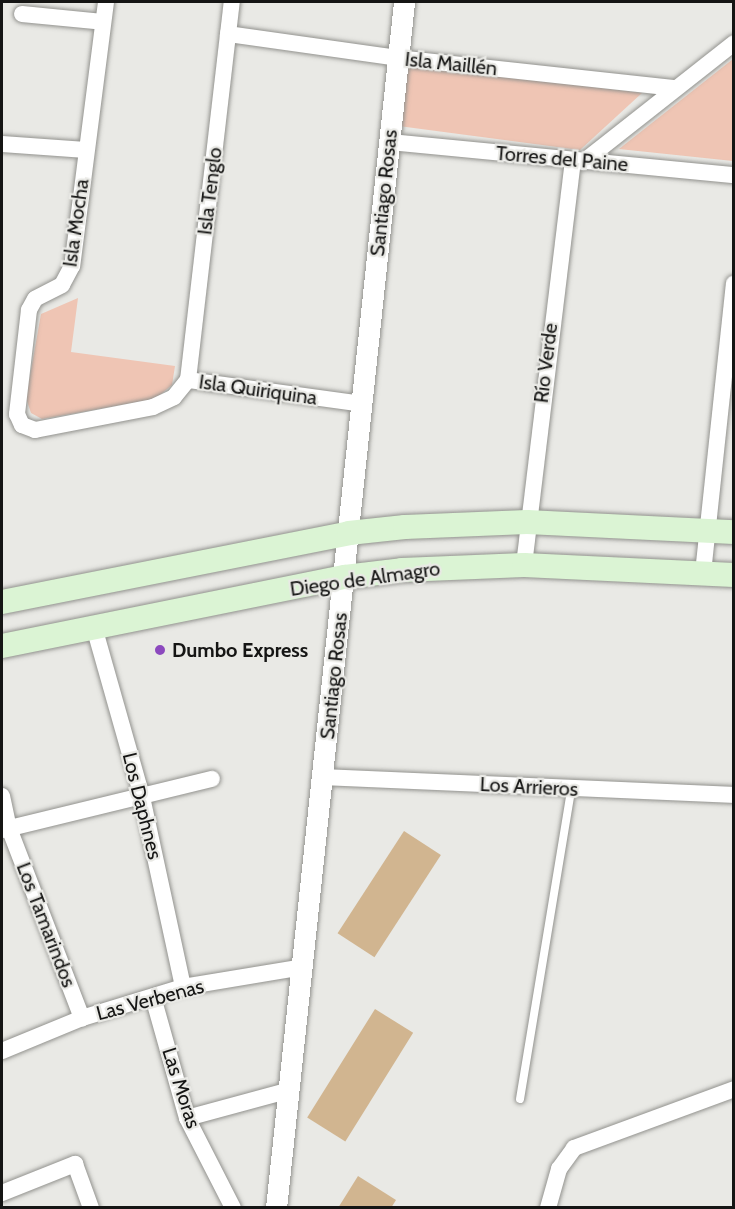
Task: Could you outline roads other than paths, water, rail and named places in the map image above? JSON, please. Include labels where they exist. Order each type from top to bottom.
[{"type":"main road","points":[[2,602],[349,533],[527,522],[734,532]]},
{"type":"main road","name":"Diego de Almagro","points":[[2,646],[345,578],[524,564],[734,575]]},
{"type":"street","name":"Isla Mocha","points":[[22,424],[16,414],[17,397],[29,310],[35,299],[62,285],[70,273],[106,2]]},
{"type":"street","name":"Isla Tenglo","points":[[188,380],[232,2]]},
{"type":"street","name":"Santiago Rosas","points":[[276,1208],[304,967],[404,2]]},
{"type":"street","points":[[22,14],[103,22]]},
{"type":"street","name":"Isla Maillén","points":[[228,34],[398,58],[674,88]]},
{"type":"street","points":[[578,162],[734,43]]},
{"type":"street","name":"Torres del Paine","points":[[390,142],[578,162],[734,175]]},
{"type":"street","points":[[2,144],[86,150]]},
{"type":"street","name":"Río Verde","points":[[524,564],[527,522],[578,162]]},
{"type":"street","points":[[703,573],[705,531],[729,359],[734,284]]},
{"type":"street","name":"Isla Quiriquina","points":[[22,424],[43,429],[153,407],[174,397],[188,380],[363,404]]},
{"type":"street","name":"Los Daphnes","points":[[94,627],[142,797],[183,987]]},
{"type":"street","name":"Los Arrieros","points":[[324,777],[571,790],[734,795]]},
{"type":"street","points":[[5,829],[212,779]]},
{"type":"street","name":"Los Tamarindos","points":[[2,796],[5,829],[82,1018]]},
{"type":"street","name":"Las Verbenas","points":[[2,1051],[82,1018],[183,987],[304,967]]},
{"type":"street","name":"Las Moras","points":[[153,997],[187,1118],[233,1208]]},
{"type":"street","points":[[548,1208],[559,1169],[574,1148],[734,1089]]},
{"type":"street","points":[[187,1118],[290,1090]]},
{"type":"street","points":[[2,1193],[75,1164],[91,1208]]},
{"type":"lane","points":[[520,1099],[571,790]]},
{"type":"place","name":"Dumbo Express","points":[[160,650]]}]
